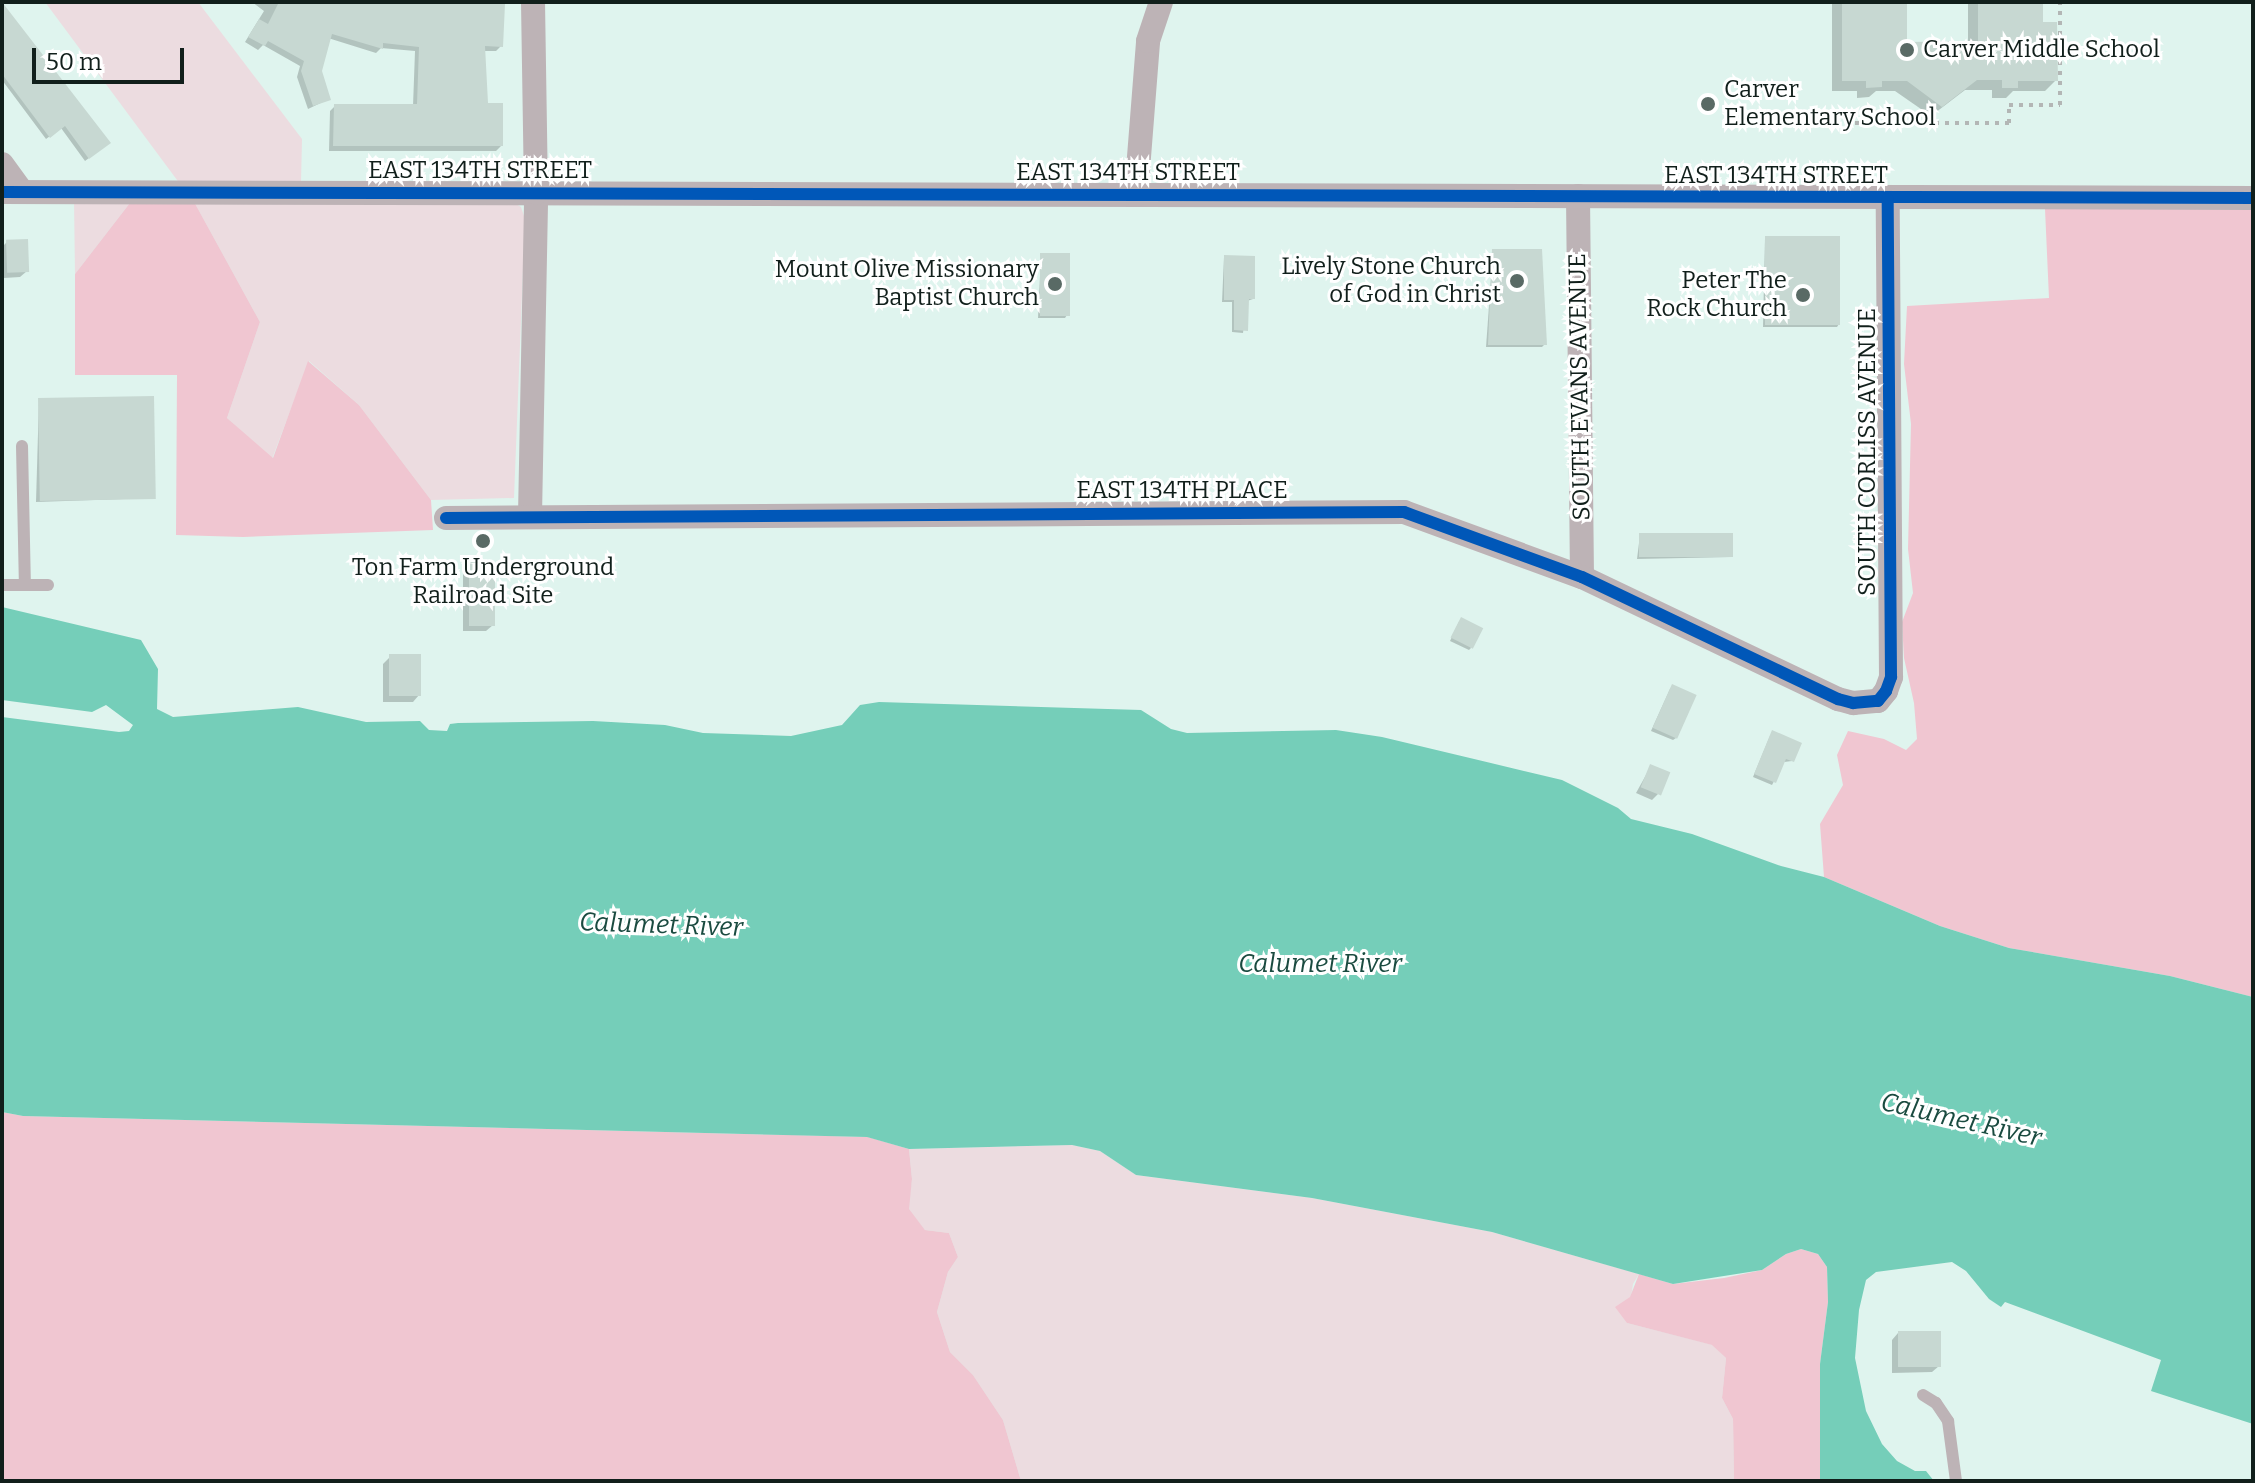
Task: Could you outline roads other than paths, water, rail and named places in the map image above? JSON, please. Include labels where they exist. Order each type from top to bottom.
[{"type":"street","points":[[530,516],[536,193],[533,2]]},
{"type":"street","points":[[1136,195],[1148,41],[1159,3]]},
{"type":"street","points":[[2,164],[12,192]]},
{"type":"street","name":"EAST 134TH STREET","points":[[12,192],[2253,198]]},
{"type":"street","name":"SOUTH EVANS AVENUE","points":[[1578,196],[1582,577]]},
{"type":"street","name":"SOUTH CORLISS AVENUE","points":[[1878,701],[1891,677],[1888,199]]},
{"type":"street","name":"EAST 134TH PLACE","points":[[446,518],[1404,512],[1582,577],[1838,699],[1853,703],[1878,701]]},
{"type":"lane","points":[[22,446],[25,585]]},
{"type":"lane","points":[[2,585],[48,585]]},
{"type":"lane","points":[[1923,1395],[1936,1403],[1948,1421],[1956,1481]]},
{"type":"water","name":"Calumet River","points":[[2,607],[141,640],[158,669],[157,709],[173,717],[298,707],[366,722],[420,721],[429,730],[447,731],[450,724],[458,723],[593,721],[665,725],[703,733],[791,736],[842,725],[860,705],[879,702],[1141,710],[1171,729],[1187,733],[1336,730],[1382,737],[1562,780],[1618,808],[1631,819],[1692,834],[1781,866],[1824,877],[1940,926],[2009,948],[2170,976],[2253,997],[2253,1424],[2151,1391],[2161,1360],[2005,1302],[2001,1307],[1989,1299],[1966,1271],[1952,1262],[1876,1272],[1866,1280],[1859,1310],[1855,1358],[1866,1411],[1882,1444],[1897,1461],[1915,1471],[1926,1471],[1934,1481],[1820,1481],[1820,1364],[1828,1302],[1827,1267],[1818,1254],[1801,1249],[1786,1254],[1762,1270],[1673,1284],[1492,1232],[1312,1198],[1136,1175],[1100,1151],[1072,1145],[909,1149],[867,1137],[23,1116],[2,1112],[2,717],[119,732],[129,731],[133,725],[106,705],[92,712],[2,700]]},
{"type":"place","name":"Carver Middle School","points":[[1907,50]]},
{"type":"place","name":"Carver Elementary School","points":[[1708,104]]},
{"type":"place","name":"Lively Stone Church of God in Christ","points":[[1517,281]]},
{"type":"place","name":"Mount Olive Missionary Baptist Church","points":[[1055,284]]},
{"type":"place","name":"Peter The Rock Church","points":[[1803,295]]},
{"type":"place","name":"Ton Farm Underground Railroad Site","points":[[483,541]]}]
